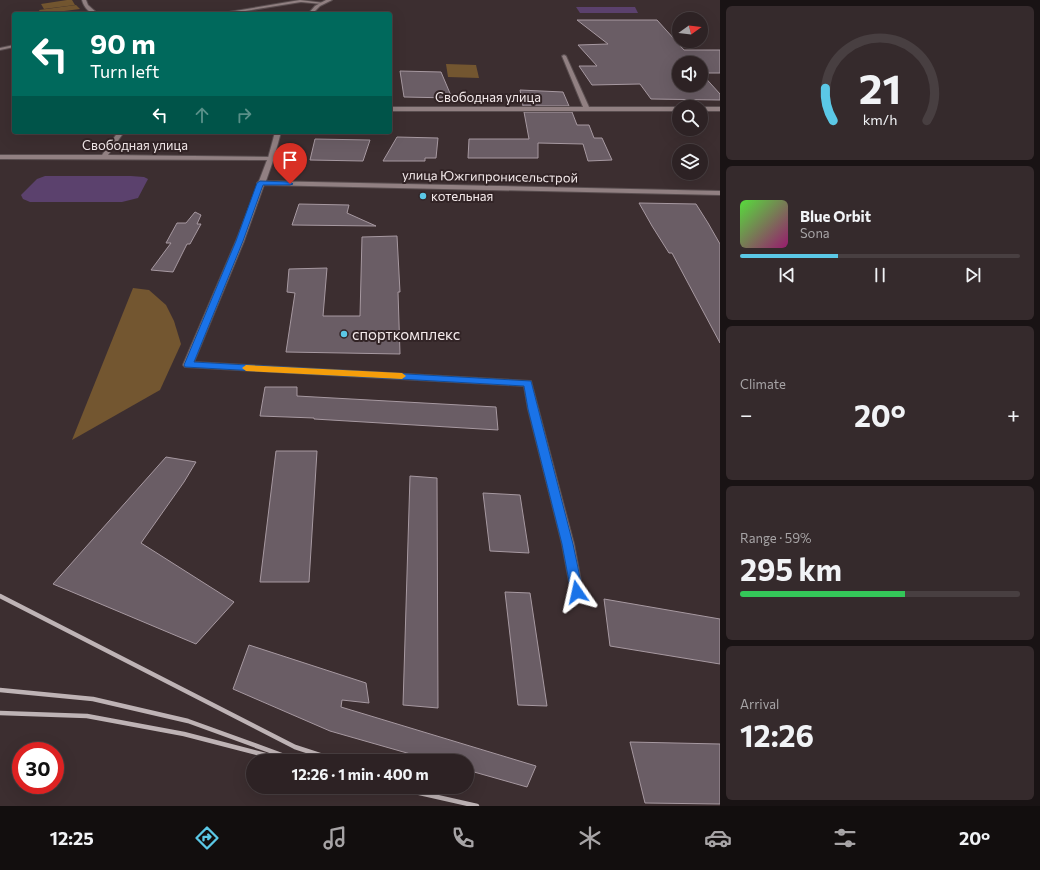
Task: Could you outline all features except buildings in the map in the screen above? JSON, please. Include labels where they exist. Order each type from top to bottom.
[{"type":"street","points":[[84,0],[86,6],[94,12]]},
{"type":"street","points":[[311,12],[322,3],[330,0]]},
{"type":"street","points":[[232,12],[301,1],[322,3]]},
{"type":"street","points":[[0,49],[12,46]]},
{"type":"street","points":[[564,56],[587,109]]},
{"type":"street","name":"Свободная улица","points":[[392,108],[672,109]]},
{"type":"street","points":[[708,109],[720,109]]},
{"type":"street","points":[[104,157],[119,134]]},
{"type":"street","points":[[277,134],[240,241],[188,365],[528,383],[533,409],[568,544],[577,592]]},
{"type":"street","name":"Свободная улица","points":[[0,157],[270,158]]},
{"type":"street","name":"улица Южгипронисельстрой","points":[[260,183],[720,193]]},
{"type":"shaded area","points":[[72,0],[75,5],[44,9],[41,4]]},
{"type":"shaded area","points":[[76,5],[80,9],[57,12],[40,12],[39,10]]},
{"type":"shaded area","points":[[576,7],[635,7],[638,13],[580,13]]},
{"type":"shaded area","points":[[446,64],[476,65],[479,78],[448,77]]},
{"type":"shaded area","points":[[45,176],[131,176],[144,177],[148,179],[138,198],[122,202],[30,202],[23,199],[21,195],[37,179]]},
{"type":"shaded area","points":[[133,288],[149,290],[166,305],[174,321],[181,344],[160,390],[72,440]]},
{"type":"railway","points":[[0,596],[295,747],[316,754]]},
{"type":"railway","points":[[0,690],[93,699],[188,721],[279,754]]},
{"type":"railway","points":[[0,713],[87,716],[184,734],[261,754]]},
{"type":"railway","points":[[424,794],[477,806]]},
{"type":"slow traffic","points":[[246,368],[402,376]]},
{"type":"place","name":"котельная","points":[[423,196]]},
{"type":"place","name":"спорткомплекс","points":[[344,334]]},
{"type":"route","points":[[290,184],[260,183],[240,241],[188,365],[528,383],[533,409],[568,544],[577,592]]}]
